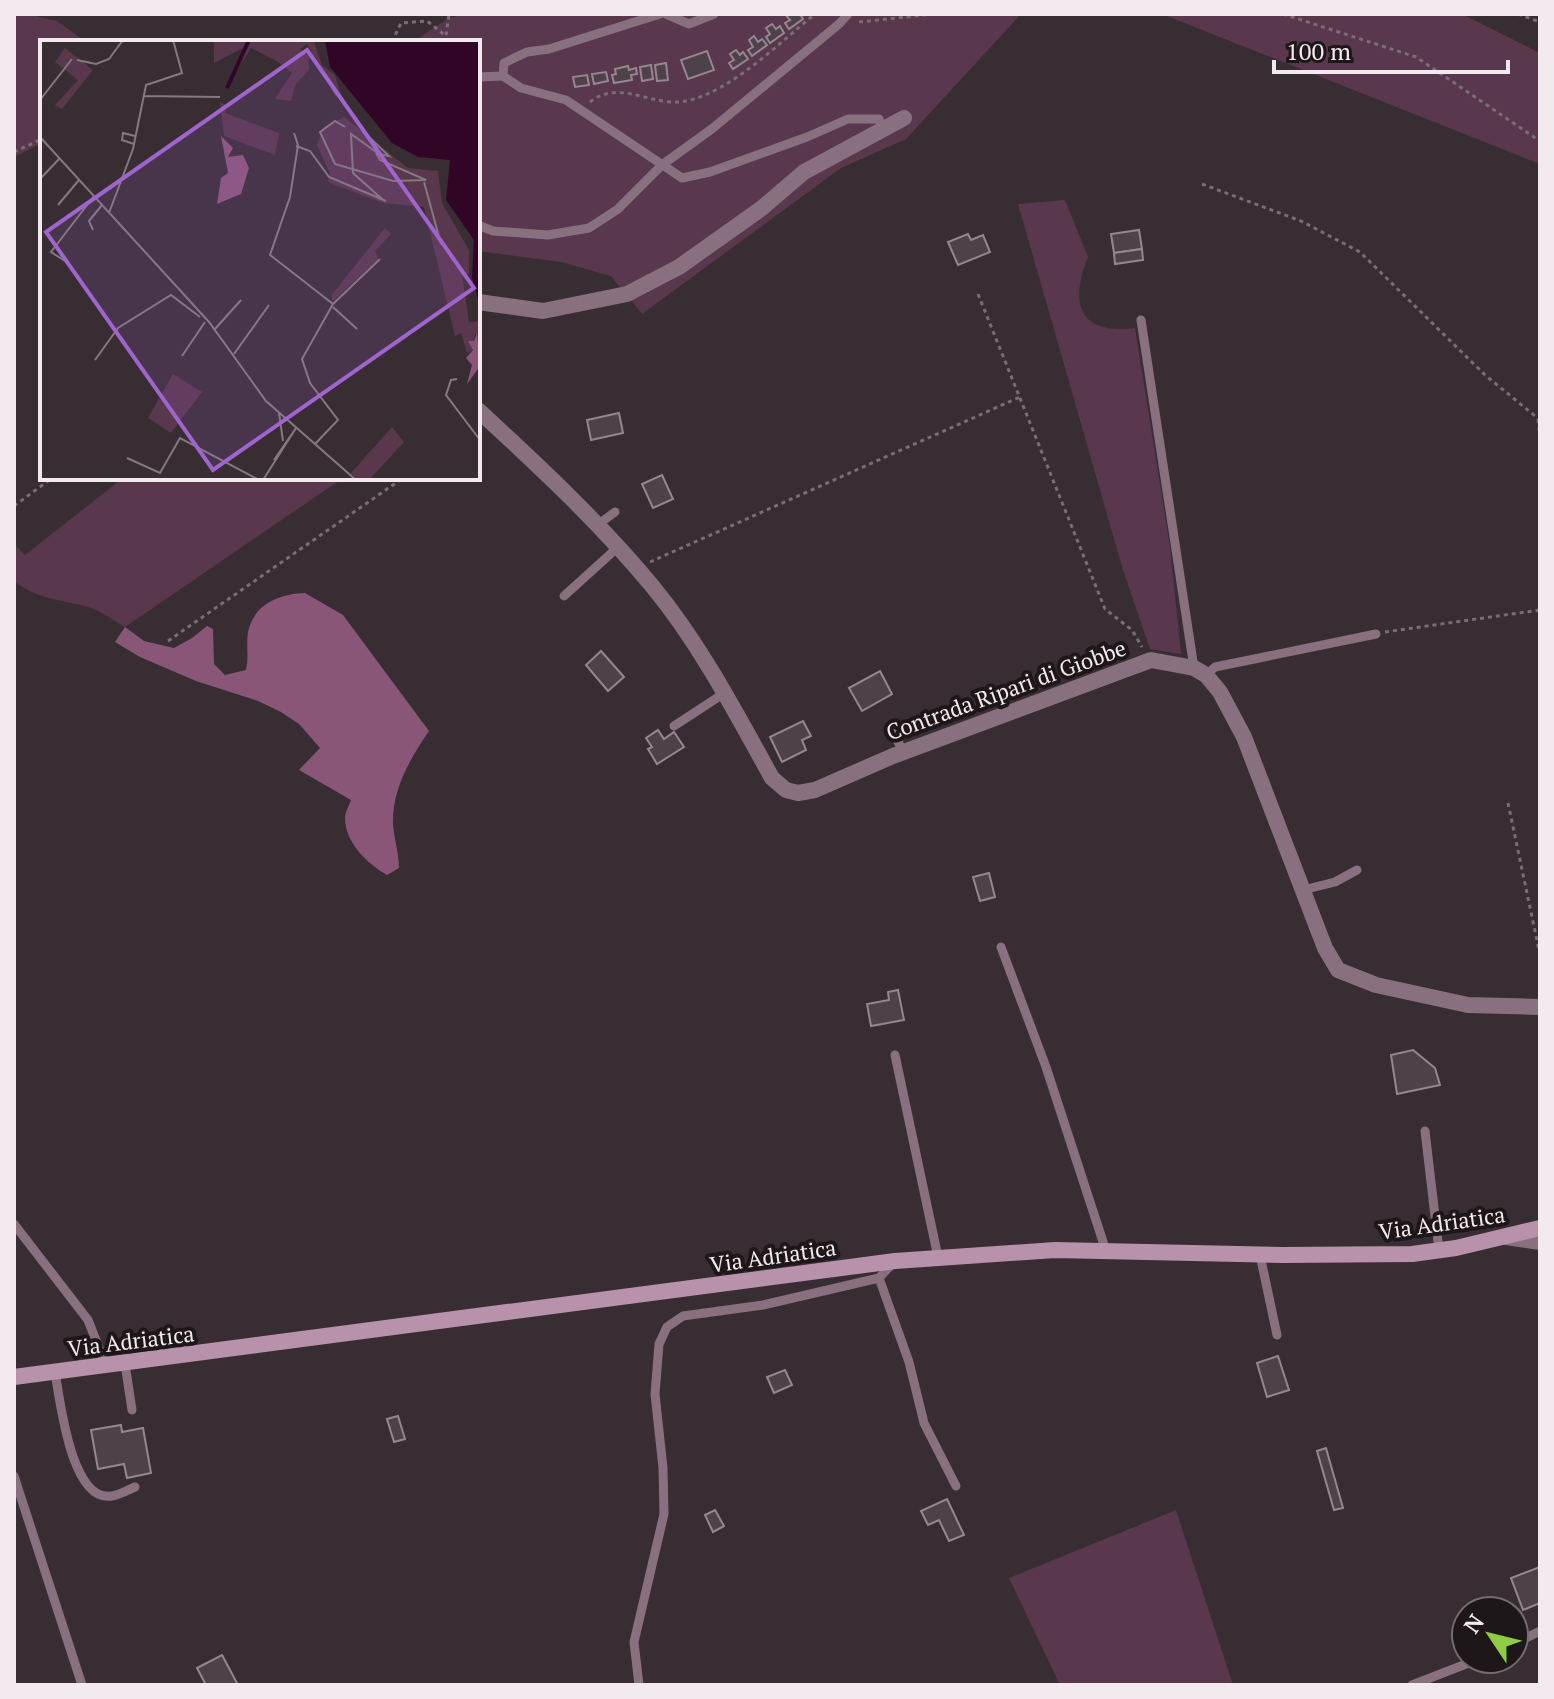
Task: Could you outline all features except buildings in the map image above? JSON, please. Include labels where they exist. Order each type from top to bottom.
[{"type":"main road","name":"Via Adriatica","points":[[14,1377],[895,1261],[1055,1250],[1359,1256],[1439,1250],[1540,1228]]},
{"type":"street","points":[[480,302],[543,311],[627,294],[679,267],[762,208],[804,172],[904,118]]},
{"type":"street","name":"Contrada Ripari di Giobbe","points":[[480,412],[654,588],[687,635],[772,778],[786,790],[798,793],[815,790],[903,752],[1151,660],[1200,671]]},
{"type":"street","points":[[1200,671],[1220,692],[1244,737],[1325,948],[1338,970],[1376,985],[1468,1005],[1540,1007]]},
{"type":"street","points":[[1506,1237],[1540,1242]]},
{"type":"lane","points":[[503,76],[504,63],[527,52],[549,49],[660,14]]},
{"type":"lane","points":[[666,14],[689,24],[714,14]]},
{"type":"lane","points":[[480,226],[493,231],[548,235],[589,228],[618,209],[662,165],[713,128],[848,14]]},
{"type":"lane","points":[[480,77],[503,76],[521,88],[566,100],[682,178],[710,172],[848,119],[879,119],[882,128]]},
{"type":"lane","points":[[1141,320],[1200,671],[1376,634]]},
{"type":"lane","points":[[596,526],[615,512]]},
{"type":"lane","points":[[564,596],[617,548]]},
{"type":"lane","points":[[674,726],[723,694]]},
{"type":"lane","points":[[890,725],[903,752]]},
{"type":"lane","points":[[1303,890],[1335,882],[1357,870]]},
{"type":"lane","points":[[1001,947],[1046,1067],[1106,1251]]},
{"type":"lane","points":[[895,1055],[938,1257]]},
{"type":"lane","points":[[1425,1131],[1439,1250]]},
{"type":"lane","points":[[14,1224],[88,1320],[106,1366]]},
{"type":"lane","points":[[1260,1255],[1277,1335]]},
{"type":"lane","points":[[639,1685],[634,1642],[664,1514],[663,1468],[655,1394],[659,1344],[667,1327],[683,1316],[763,1305],[879,1278],[895,1261]]},
{"type":"lane","points":[[879,1278],[909,1362],[924,1423],[956,1486]]},
{"type":"lane","points":[[125,1364],[132,1410]]},
{"type":"lane","points":[[55,1372],[69,1443],[80,1479],[99,1494],[110,1497],[135,1487]]},
{"type":"lane","points":[[14,1476],[82,1685]]},
{"type":"lane","points":[[1412,1685],[1450,1670]]},
{"type":"path","points":[[393,40],[401,23],[427,21],[446,36],[449,14]]},
{"type":"path","points":[[579,109],[603,93],[622,92],[664,101],[686,101],[714,91],[747,69],[815,14]]},
{"type":"path","points":[[839,24],[934,14]]},
{"type":"path","points":[[1283,14],[1416,57],[1540,141]]},
{"type":"path","points":[[1518,14],[1540,22]]},
{"type":"path","points":[[14,152],[40,140]]},
{"type":"path","points":[[1202,184],[1301,221],[1360,252],[1485,375],[1539,420],[1540,437]]},
{"type":"path","points":[[978,294],[1105,609],[1132,630],[1151,660]]},
{"type":"path","points":[[635,568],[1020,397]]},
{"type":"path","points":[[14,506],[49,480]]},
{"type":"path","points":[[168,641],[400,480]]},
{"type":"path","points":[[1376,634],[1540,610]]},
{"type":"path","points":[[1508,803],[1540,955]]},
{"type":"shaded area","points":[[465,14],[1021,14],[906,139],[841,168],[642,314],[611,276],[561,262],[480,251],[480,40],[416,40],[447,19]]},
{"type":"shaded area","points":[[1162,14],[1462,14],[1540,53],[1540,164]]},
{"type":"shaded area","points":[[31,15],[57,21],[83,40],[40,40],[40,144],[14,157],[14,16]]},
{"type":"shaded area","points":[[1065,200],[1088,257],[1079,289],[1083,313],[1101,326],[1135,328],[1170,547],[1181,654],[1150,649],[1123,570],[1018,204]]},
{"type":"shaded area","points":[[120,480],[340,480],[125,627],[95,610],[42,596],[14,581],[14,544],[25,555]]},
{"type":"shaded area","points":[[305,593],[343,615],[429,731],[399,787],[393,824],[399,868],[387,875],[365,859],[349,836],[345,818],[351,800],[299,770],[320,748],[299,724],[258,701],[196,681],[140,657],[115,642],[125,627],[144,641],[174,648],[207,626],[213,629],[214,664],[225,675],[246,670],[248,632],[256,614],[277,598]]},
{"type":"shaded area","points":[[1176,1510],[1233,1685],[1060,1685],[1009,1578]]}]
